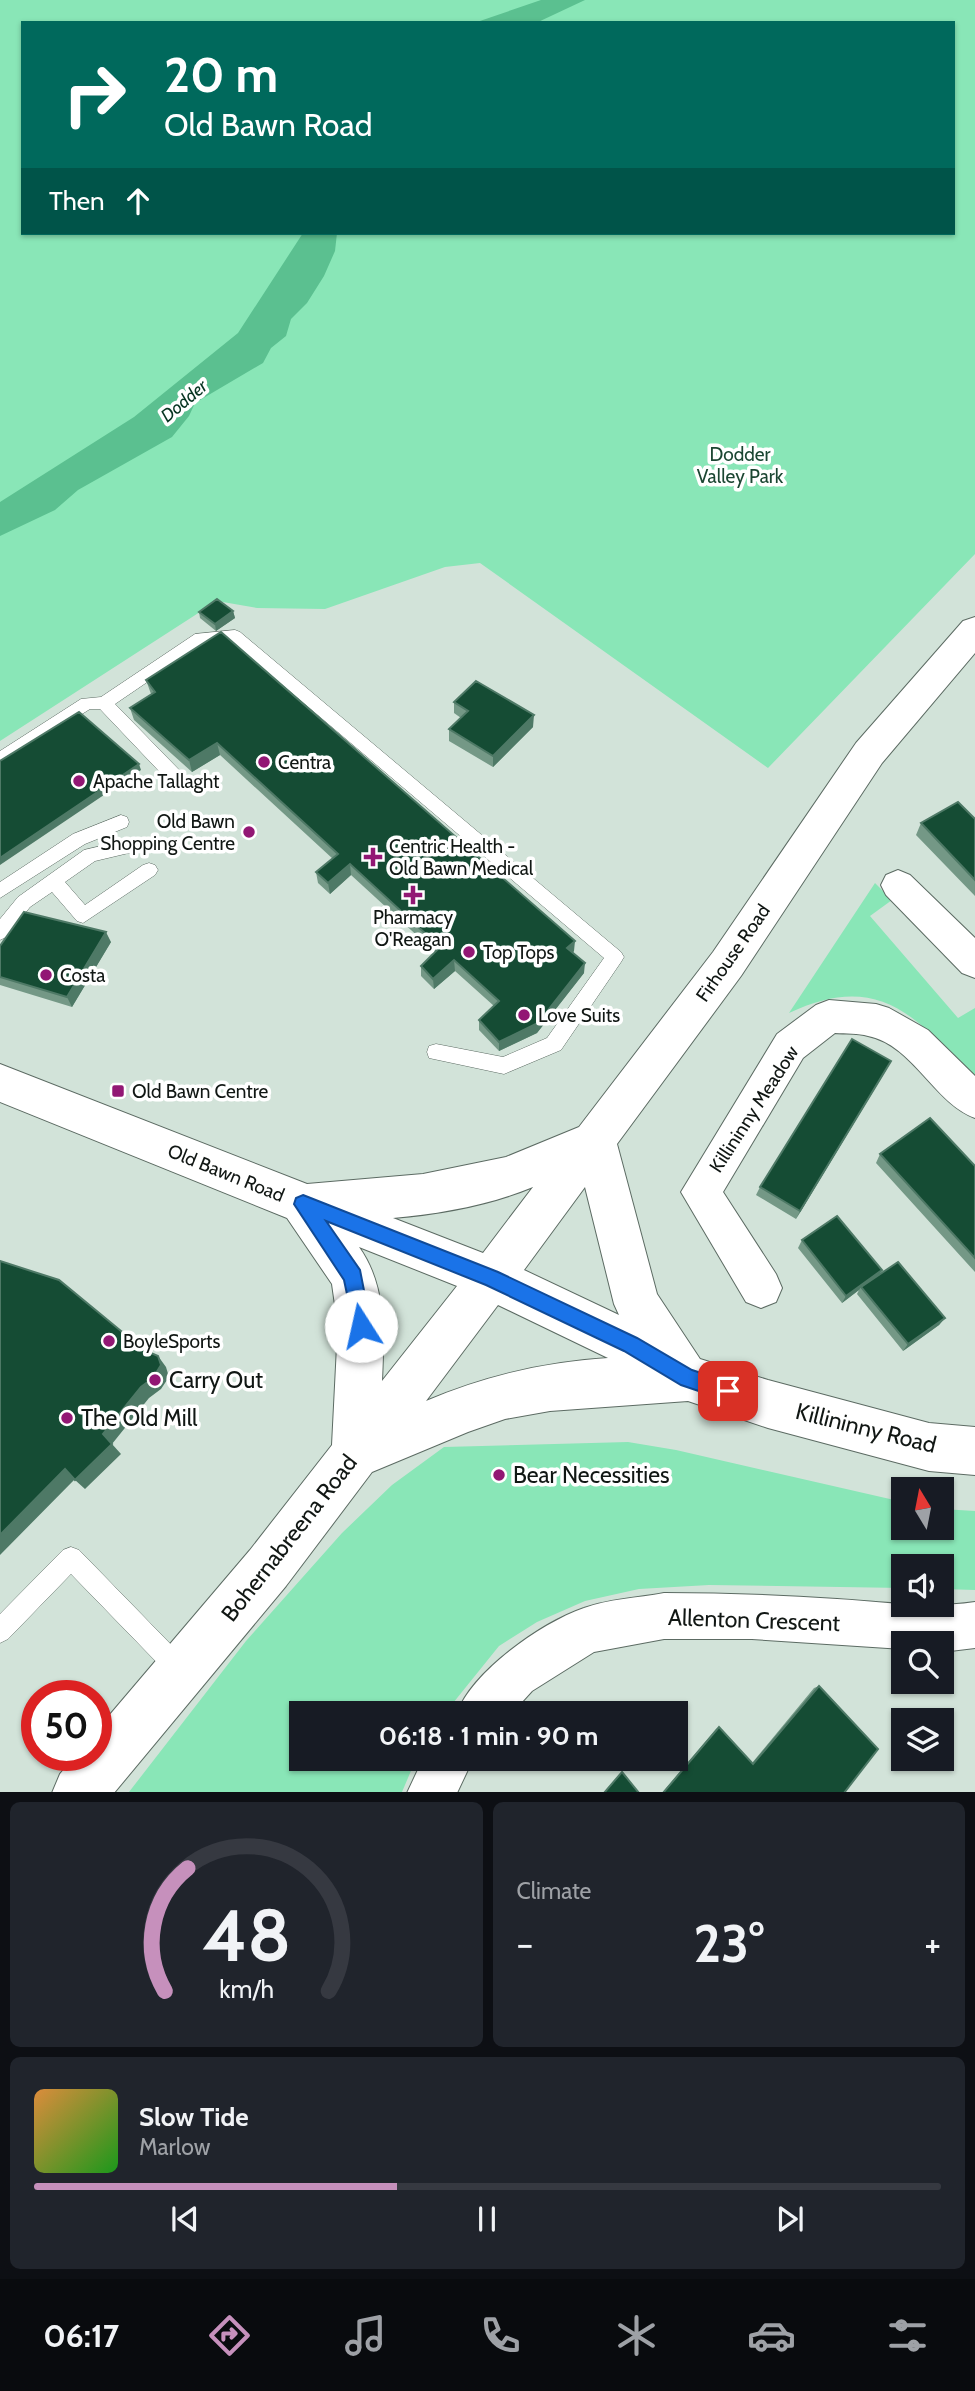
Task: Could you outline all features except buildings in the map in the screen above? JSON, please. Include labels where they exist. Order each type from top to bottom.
[{"type":"main road","name":"Firhouse Road","points":[[491,1278],[727,964],[869,753],[975,630]]},
{"type":"main road","name":"Old Bawn Road","points":[[0,1083],[491,1278]]},
{"type":"main road","points":[[303,1204],[423,1195],[507,1177],[595,1141],[637,1304],[688,1378]]},
{"type":"main road","points":[[303,1204],[353,1276],[361,1326],[356,1454],[449,1415],[505,1396],[609,1381],[688,1378]]},
{"type":"main road","name":"Killininny Road","points":[[491,1278],[631,1345],[688,1378],[768,1404],[929,1447],[975,1451]]},
{"type":"main road","name":"Bohernabreena Road","points":[[80,1792],[268,1568],[491,1278]]},
{"type":"street","points":[[898,885],[975,962]]},
{"type":"street","name":"Killininny Meadow","points":[[761,1288],[701,1192],[790,1046],[829,1016],[876,1020],[915,1042],[975,1101]]},
{"type":"street","name":"Allenton Crescent","points":[[491,1701],[514,1675],[586,1630],[664,1616],[752,1616],[947,1629],[975,1625]]},
{"type":"street","points":[[432,1792],[443,1771]]},
{"type":"lane","points":[[0,759],[87,703],[104,703],[200,638],[235,636],[615,957],[554,1044],[505,1066],[436,1052]]},
{"type":"lane","points":[[104,703],[181,783]]},
{"type":"lane","points":[[0,891],[79,839],[121,822]]},
{"type":"lane","points":[[0,932],[24,902],[90,855],[127,847]]},
{"type":"lane","points":[[53,881],[83,916],[149,870]]},
{"type":"lane","points":[[0,1631],[71,1558],[181,1671]]},
{"type":"green space","name":"Dodder Valley Park","points":[[0,0],[975,0],[975,554],[768,768],[480,563],[445,567],[325,609],[257,608],[217,601],[0,741]]},
{"type":"green space","points":[[875,883],[892,900],[870,916],[958,1018],[975,1008],[975,1076],[959,1064],[919,1023],[885,1003],[850,997],[811,1004],[789,1013]]},
{"type":"green space","points":[[628,1442],[676,1450],[891,1499],[891,1540],[954,1540],[954,1510],[975,1511],[975,1590],[954,1589],[954,1554],[891,1554],[891,1588],[709,1585],[639,1589],[585,1601],[537,1622],[499,1646],[455,1701],[289,1701],[289,1771],[411,1771],[402,1792],[129,1792],[246,1641],[342,1533],[392,1485],[444,1447]]},
{"type":"water","points":[[541,0],[585,0],[540,21],[480,21]]},
{"type":"water","name":"Dodder","points":[[302,235],[337,235],[335,251],[324,276],[307,303],[291,319],[286,336],[271,348],[263,363],[195,403],[189,416],[172,437],[78,490],[55,510],[0,536],[0,502],[134,417],[238,333]]},
{"type":"place","name":"Centra","points":[[264,762]]},
{"type":"place","name":"Apache Tallaght","points":[[79,781]]},
{"type":"place","name":"Old Bawn Shopping Centre","points":[[249,832]]},
{"type":"place","name":"Centric Health - Old Bawn Medical","points":[[373,857]]},
{"type":"place","name":"Pharmacy O'Reagan","points":[[413,895]]},
{"type":"place","name":"Top Tops","points":[[469,952]]},
{"type":"place","name":"Costa","points":[[46,975]]},
{"type":"place","name":"Love Suits","points":[[524,1015]]},
{"type":"place","name":"Old Bawn Centre","points":[[118,1091]]},
{"type":"place","name":"BoyleSports","points":[[109,1341]]},
{"type":"place","name":"Carry Out","points":[[155,1380]]},
{"type":"place","name":"The Old Mill","points":[[67,1418]]},
{"type":"place","name":"Bear Necessities","points":[[499,1475]]},
{"type":"route","points":[[361,1326],[353,1276],[303,1204],[491,1278],[631,1345],[688,1378],[728,1391]]}]
